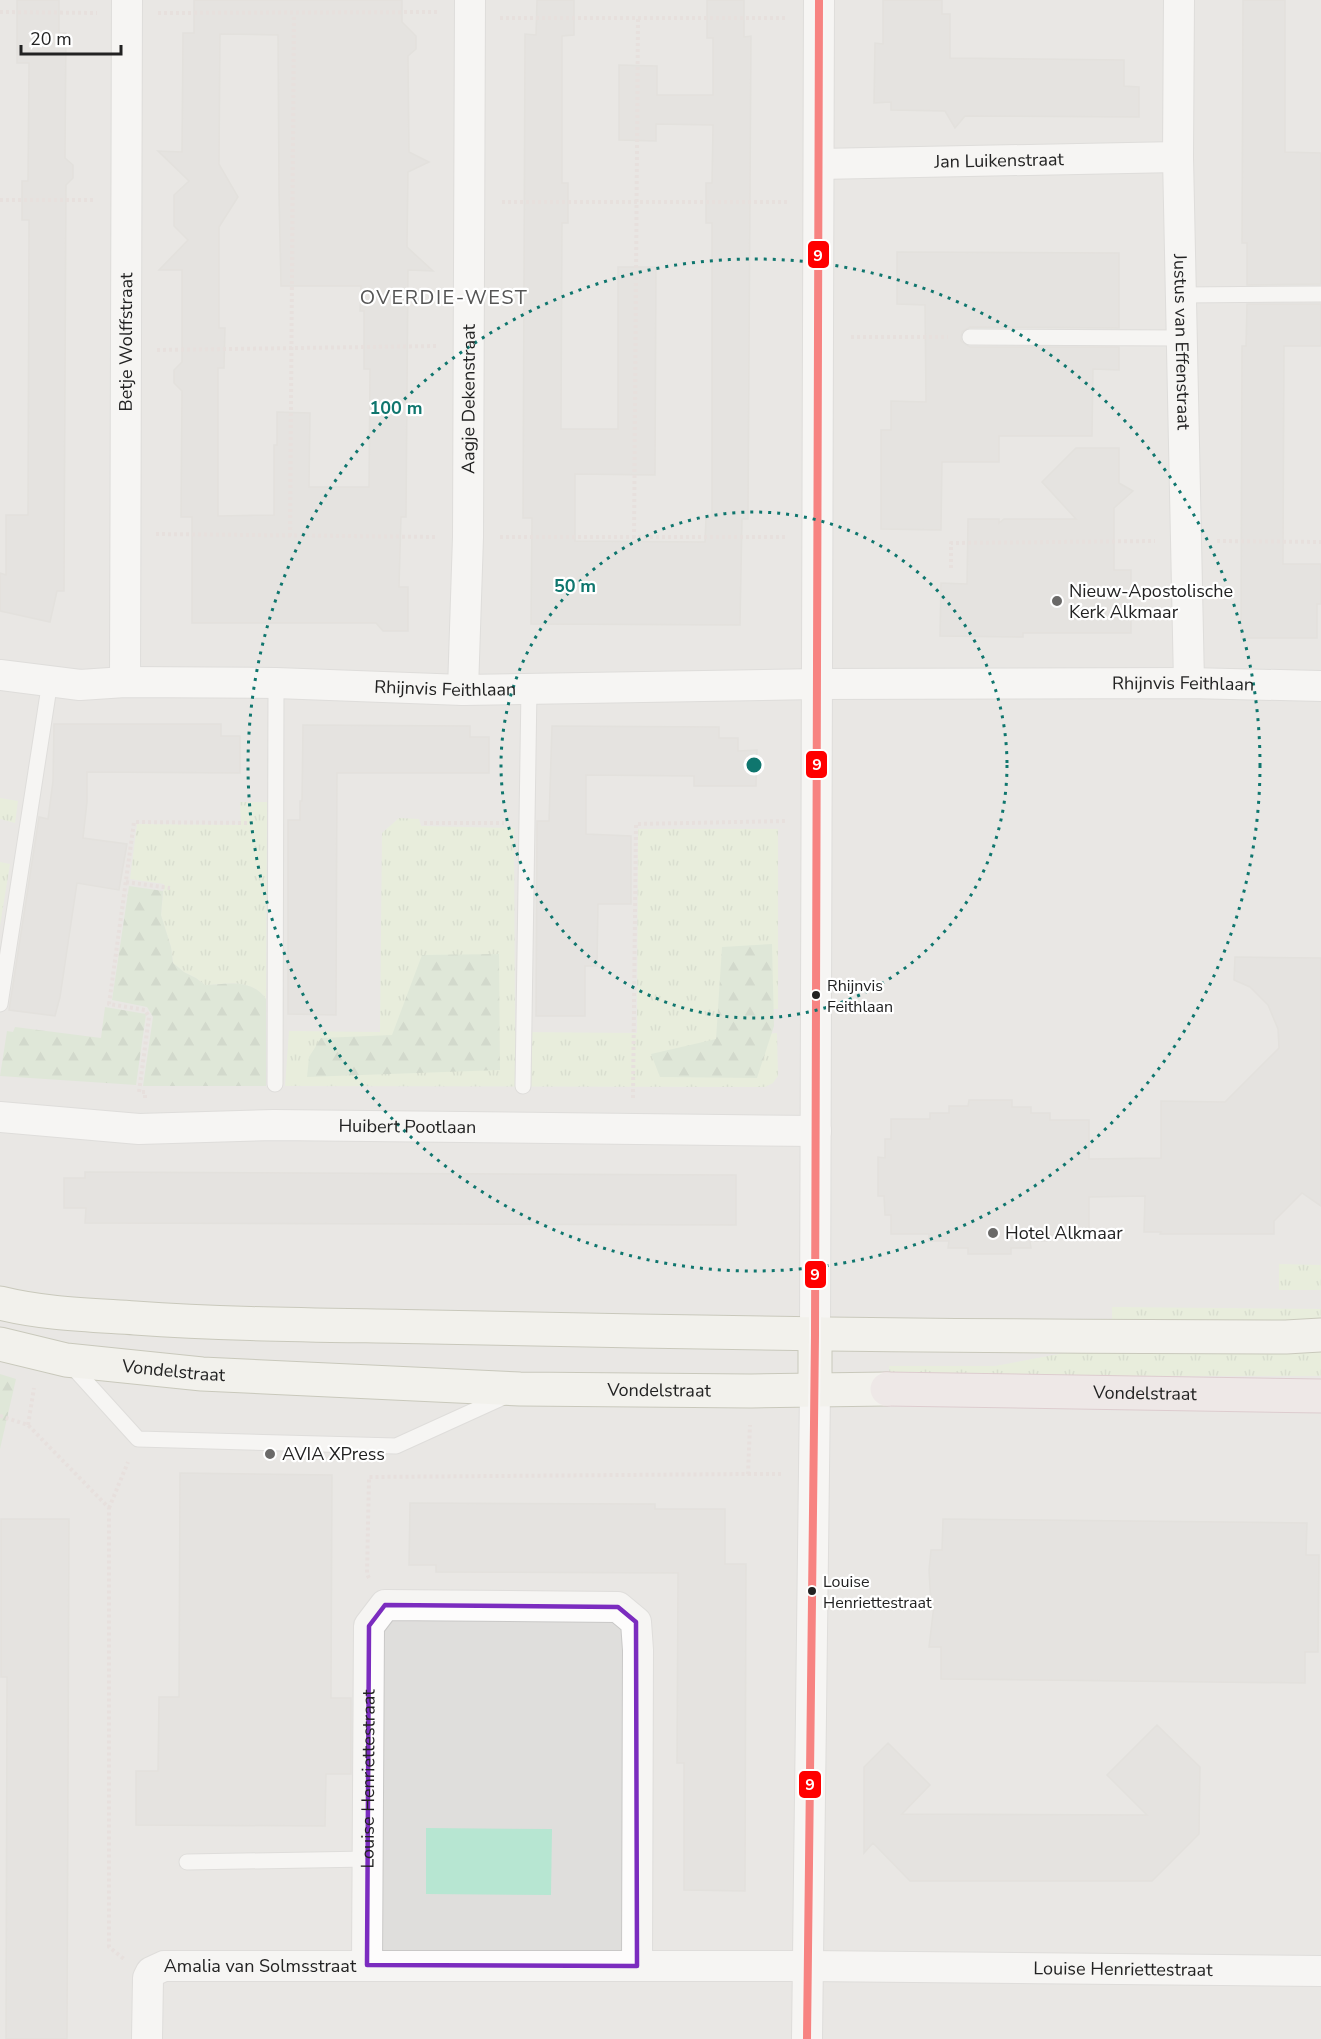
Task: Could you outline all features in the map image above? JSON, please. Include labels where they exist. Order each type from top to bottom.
[{"type":"highway","name":"Vondelstraat","points":[[887,1389],[1321,1396]]},
{"type":"street","name":"Justus van Effenstraat","points":[[1179,0],[1178,157],[1189,683]]},
{"type":"street","name":"Betje Wolffstraat","points":[[125,682],[127,7]]},
{"type":"street","points":[[807,2039],[815,1390],[819,9]]},
{"type":"street","name":"Aagje Dekenstraat","points":[[463,690],[468,537],[469,10]]},
{"type":"street","name":"Jan Luikenstraat","points":[[819,164],[1178,157]]},
{"type":"street","name":"Rhijnvis Feithlaan","points":[[0,675],[80,685],[125,682],[276,683],[463,690],[817,684],[1189,683],[1321,686]]},
{"type":"street","name":"Huibert Pootlaan","points":[[0,1117],[146,1129],[274,1125],[816,1131]]},
{"type":"street","points":[[0,1303],[70,1313],[194,1322],[815,1335],[1143,1337],[1321,1335]]},
{"type":"street","name":"Vondelstraat","points":[[0,1344],[66,1360],[202,1374],[520,1389],[887,1389]]},
{"type":"street","points":[[385,1605],[618,1607],[636,1622],[639,1650],[637,1966]]},
{"type":"street","name":"Louise Henriettestraat","points":[[385,1605],[369,1626],[367,1965],[1321,1971]]},
{"type":"street","name":"Amalia van Solmsstraat","points":[[147,2039],[148,1978],[151,1972],[164,1966],[367,1965]]},
{"type":"lane","points":[[1181,295],[1321,294]]},
{"type":"lane","points":[[970,337],[1181,338]]},
{"type":"lane","points":[[0,1004],[50,681]]},
{"type":"lane","points":[[275,1084],[276,683]]},
{"type":"lane","points":[[523,1086],[530,688]]},
{"type":"lane","points":[[66,1360],[138,1439],[396,1446],[520,1389]]},
{"type":"lane","points":[[187,1862],[368,1859]]},
{"type":"path","points":[[0,12],[127,7],[294,14],[469,10],[638,18],[819,9]]},
{"type":"path","points":[[290,536],[294,14]]},
{"type":"path","points":[[634,538],[638,18]]},
{"type":"path","points":[[0,200],[126,200]]},
{"type":"path","points":[[469,202],[819,202]]},
{"type":"path","points":[[819,337],[970,337]]},
{"type":"path","points":[[126,350],[468,346]]},
{"type":"path","points":[[951,568],[951,543],[1186,540],[1321,542]]},
{"type":"path","points":[[633,1129],[636,824],[817,821]]},
{"type":"path","points":[[146,1129],[145,1092],[139,1092],[148,1012],[109,1004],[134,822],[276,823]]},
{"type":"path","points":[[424,823],[528,823]]},
{"type":"path","points":[[126,882],[170,888]]},
{"type":"path","points":[[385,1605],[368,1574],[369,1477],[748,1474],[751,1390]]},
{"type":"path","points":[[0,1416],[28,1425],[109,1508]]},
{"type":"path","points":[[138,1439],[109,1508],[109,1947],[148,1978]]},
{"type":"highlighted area","points":[[385,1605],[618,1607],[636,1622],[637,1966],[367,1965],[369,1626]]},
{"type":"shaded area","points":[[0,0],[1321,0],[1321,2039],[0,2039]]},
{"type":"green space","points":[[0,798],[18,801],[15,823],[0,819]]},
{"type":"green space","points":[[240,802],[267,802],[266,999],[260,992],[246,985],[230,983],[205,985],[173,963],[171,947],[161,915],[164,884],[130,879],[137,824],[241,825]]},
{"type":"green space","points":[[399,818],[419,819],[421,826],[514,828],[515,1032],[637,1033],[638,829],[778,829],[778,1009],[766,1009],[766,1034],[777,1033],[778,1076],[773,1083],[765,1087],[285,1086],[289,1031],[380,1032],[382,833]]},
{"type":"green space","points":[[0,862],[10,864],[0,926]]},
{"type":"green space","points":[[129,886],[163,891],[161,915],[171,947],[173,963],[205,985],[230,983],[246,985],[260,992],[266,999],[266,1086],[143,1086],[153,1017],[147,1007],[112,1000]]},
{"type":"green space","points":[[772,944],[774,1026],[757,1078],[660,1077],[651,1054],[716,1039],[722,947]]},
{"type":"green space","points":[[499,954],[500,1070],[307,1077],[309,1057],[321,1038],[392,1035],[422,955]]},
{"type":"green space","points":[[105,1007],[146,1014],[136,1085],[0,1076],[7,1031],[13,1032],[15,1027],[101,1038]]},
{"type":"green space","points":[[1279,1264],[1321,1265],[1321,1290],[1279,1290]]},
{"type":"green space","points":[[1112,1307],[1321,1309],[1321,1327],[1212,1333],[1135,1319],[1112,1319]]},
{"type":"green space","points":[[1321,1348],[1321,1376],[945,1376],[890,1381],[889,1366],[995,1366],[1075,1351]]},
{"type":"green space","points":[[0,1374],[16,1379],[0,1449]]},
{"type":"green space","points":[[426,1828],[552,1829],[551,1895],[426,1894]]},
{"type":"building","points":[[17,0],[59,0],[59,33],[66,33],[65,158],[73,165],[73,178],[66,185],[64,591],[57,591],[50,622],[0,611],[0,573],[6,575],[6,515],[28,515],[29,220],[22,220],[22,181],[28,181],[29,63],[17,63]]},
{"type":"building","points":[[194,0],[402,0],[402,22],[416,36],[416,49],[408,56],[409,152],[429,162],[408,172],[407,247],[433,271],[408,270],[406,517],[401,517],[399,587],[408,587],[408,631],[383,631],[376,623],[192,623],[192,517],[181,517],[182,391],[174,383],[174,370],[182,362],[182,270],[159,270],[188,240],[174,226],[174,195],[189,181],[158,151],[182,152],[183,33],[194,33]],"holes":[[[220,34],[278,35],[281,286],[361,286],[360,311],[364,311],[364,369],[370,369],[369,487],[309,487],[310,413],[277,412],[277,445],[274,445],[274,515],[218,516],[218,368],[224,368],[225,328],[219,328],[219,227],[238,197],[219,164]]]},
{"type":"building","points":[[537,0],[574,0],[574,35],[562,36],[562,183],[568,183],[568,223],[562,223],[561,429],[618,429],[618,267],[656,267],[655,475],[575,474],[575,541],[705,542],[706,518],[712,517],[712,223],[706,223],[706,183],[712,183],[713,125],[656,124],[656,141],[619,140],[619,65],[657,66],[657,95],[713,95],[713,38],[707,38],[707,0],[744,0],[744,37],[751,36],[748,519],[742,519],[740,625],[531,624],[532,518],[523,518],[525,34],[536,35]]},
{"type":"building","points":[[883,0],[942,0],[942,14],[950,14],[950,58],[1124,60],[1124,86],[1139,87],[1139,117],[965,116],[955,128],[945,111],[891,110],[891,102],[874,103],[875,43],[883,44]]},
{"type":"building","points":[[1243,0],[1285,0],[1285,152],[1321,153],[1321,284],[1247,285],[1247,243],[1242,243]]},
{"type":"building","points":[[897,252],[1119,253],[1119,328],[970,327],[962,332],[961,341],[970,347],[1119,347],[1119,370],[1093,369],[1092,436],[999,436],[999,462],[942,462],[941,530],[881,529],[881,430],[891,430],[891,401],[926,402],[925,305],[897,304]]},
{"type":"building","points":[[1247,304],[1321,304],[1321,346],[1284,346],[1283,564],[1321,564],[1321,604],[1317,604],[1317,638],[1241,638],[1242,346],[1246,346]]},
{"type":"building","points":[[1076,448],[1119,448],[1119,483],[1133,491],[1114,508],[1114,570],[1131,570],[1131,633],[1023,633],[1023,637],[940,636],[941,583],[967,584],[968,519],[999,519],[999,523],[1004,519],[1076,519],[1042,482]]},
{"type":"building","points":[[54,724],[221,724],[221,736],[240,736],[240,773],[87,772],[87,802],[83,838],[127,844],[119,890],[77,883],[60,997],[55,1016],[9,1010],[39,817],[48,819],[53,781]]},
{"type":"building","points":[[303,725],[470,726],[470,737],[489,737],[489,773],[337,773],[336,1015],[288,1014],[288,820],[300,820]]},
{"type":"building","points":[[552,726],[719,727],[719,738],[738,738],[738,751],[757,750],[756,786],[694,786],[694,776],[586,775],[586,834],[631,836],[631,904],[598,904],[597,966],[585,966],[585,1016],[536,1016],[537,821],[549,821]]},
{"type":"building","points":[[1235,957],[1321,958],[1321,1206],[1302,1193],[1274,1221],[1274,1234],[1160,1234],[1161,1232],[1144,1232],[1145,1196],[1089,1197],[1089,1235],[1050,1235],[1050,1241],[1030,1241],[1031,1248],[1011,1248],[1011,1254],[968,1254],[968,1248],[948,1248],[949,1241],[929,1241],[929,1234],[891,1234],[891,1215],[885,1215],[884,1196],[878,1196],[878,1157],[885,1158],[885,1139],[891,1139],[891,1119],[930,1119],[930,1113],[949,1113],[949,1106],[968,1106],[969,1100],[1012,1100],[1012,1107],[1031,1107],[1031,1113],[1050,1113],[1050,1120],[1089,1120],[1089,1159],[1161,1158],[1161,1101],[1225,1102],[1279,1048],[1278,1029],[1268,1005],[1250,987],[1234,980]]},
{"type":"building","points":[[85,1172],[736,1175],[736,1225],[85,1223],[86,1208],[64,1208],[64,1178],[85,1178]]},
{"type":"building","points":[[180,1473],[332,1475],[331,1698],[351,1698],[351,1774],[326,1774],[325,1826],[136,1825],[136,1771],[158,1771],[159,1697],[179,1697]]},
{"type":"building","points":[[410,1503],[655,1504],[655,1509],[725,1509],[725,1564],[746,1564],[745,1891],[684,1890],[684,1763],[677,1763],[678,1573],[436,1572],[436,1565],[409,1565]]},
{"type":"building","points":[[1,1519],[69,1519],[67,2039],[6,2039],[7,1677],[1,1677]]},
{"type":"building","points":[[943,1519],[1307,1523],[1306,1555],[1319,1555],[1318,1652],[1305,1652],[1305,1683],[941,1679],[941,1647],[929,1647],[934,1605],[931,1605],[929,1570],[931,1550],[942,1550]]},
{"type":"building","points":[[1157,1725],[1200,1767],[1199,1834],[1152,1881],[910,1881],[873,1843],[864,1853],[864,1767],[888,1743],[930,1785],[902,1814],[1147,1815],[1107,1775]]},
{"type":"transit line","name":"9","points":[[807,2039],[815,1335],[819,0]]},
{"type":"place","name":"Nieuw-Apostolische Kerk Alkmaar","points":[[1057,601]]},
{"type":"place","name":"Rhijnvis Feithlaan","points":[[816,995]]},
{"type":"place","name":"Hotel Alkmaar","points":[[993,1233]]},
{"type":"place","name":"AVIA XPress","points":[[270,1454]]},
{"type":"place","name":"Louise Henriettestraat","points":[[812,1591]]},
{"type":"district","name":"OVERDIE-WEST","points":[[444,297]]}]
